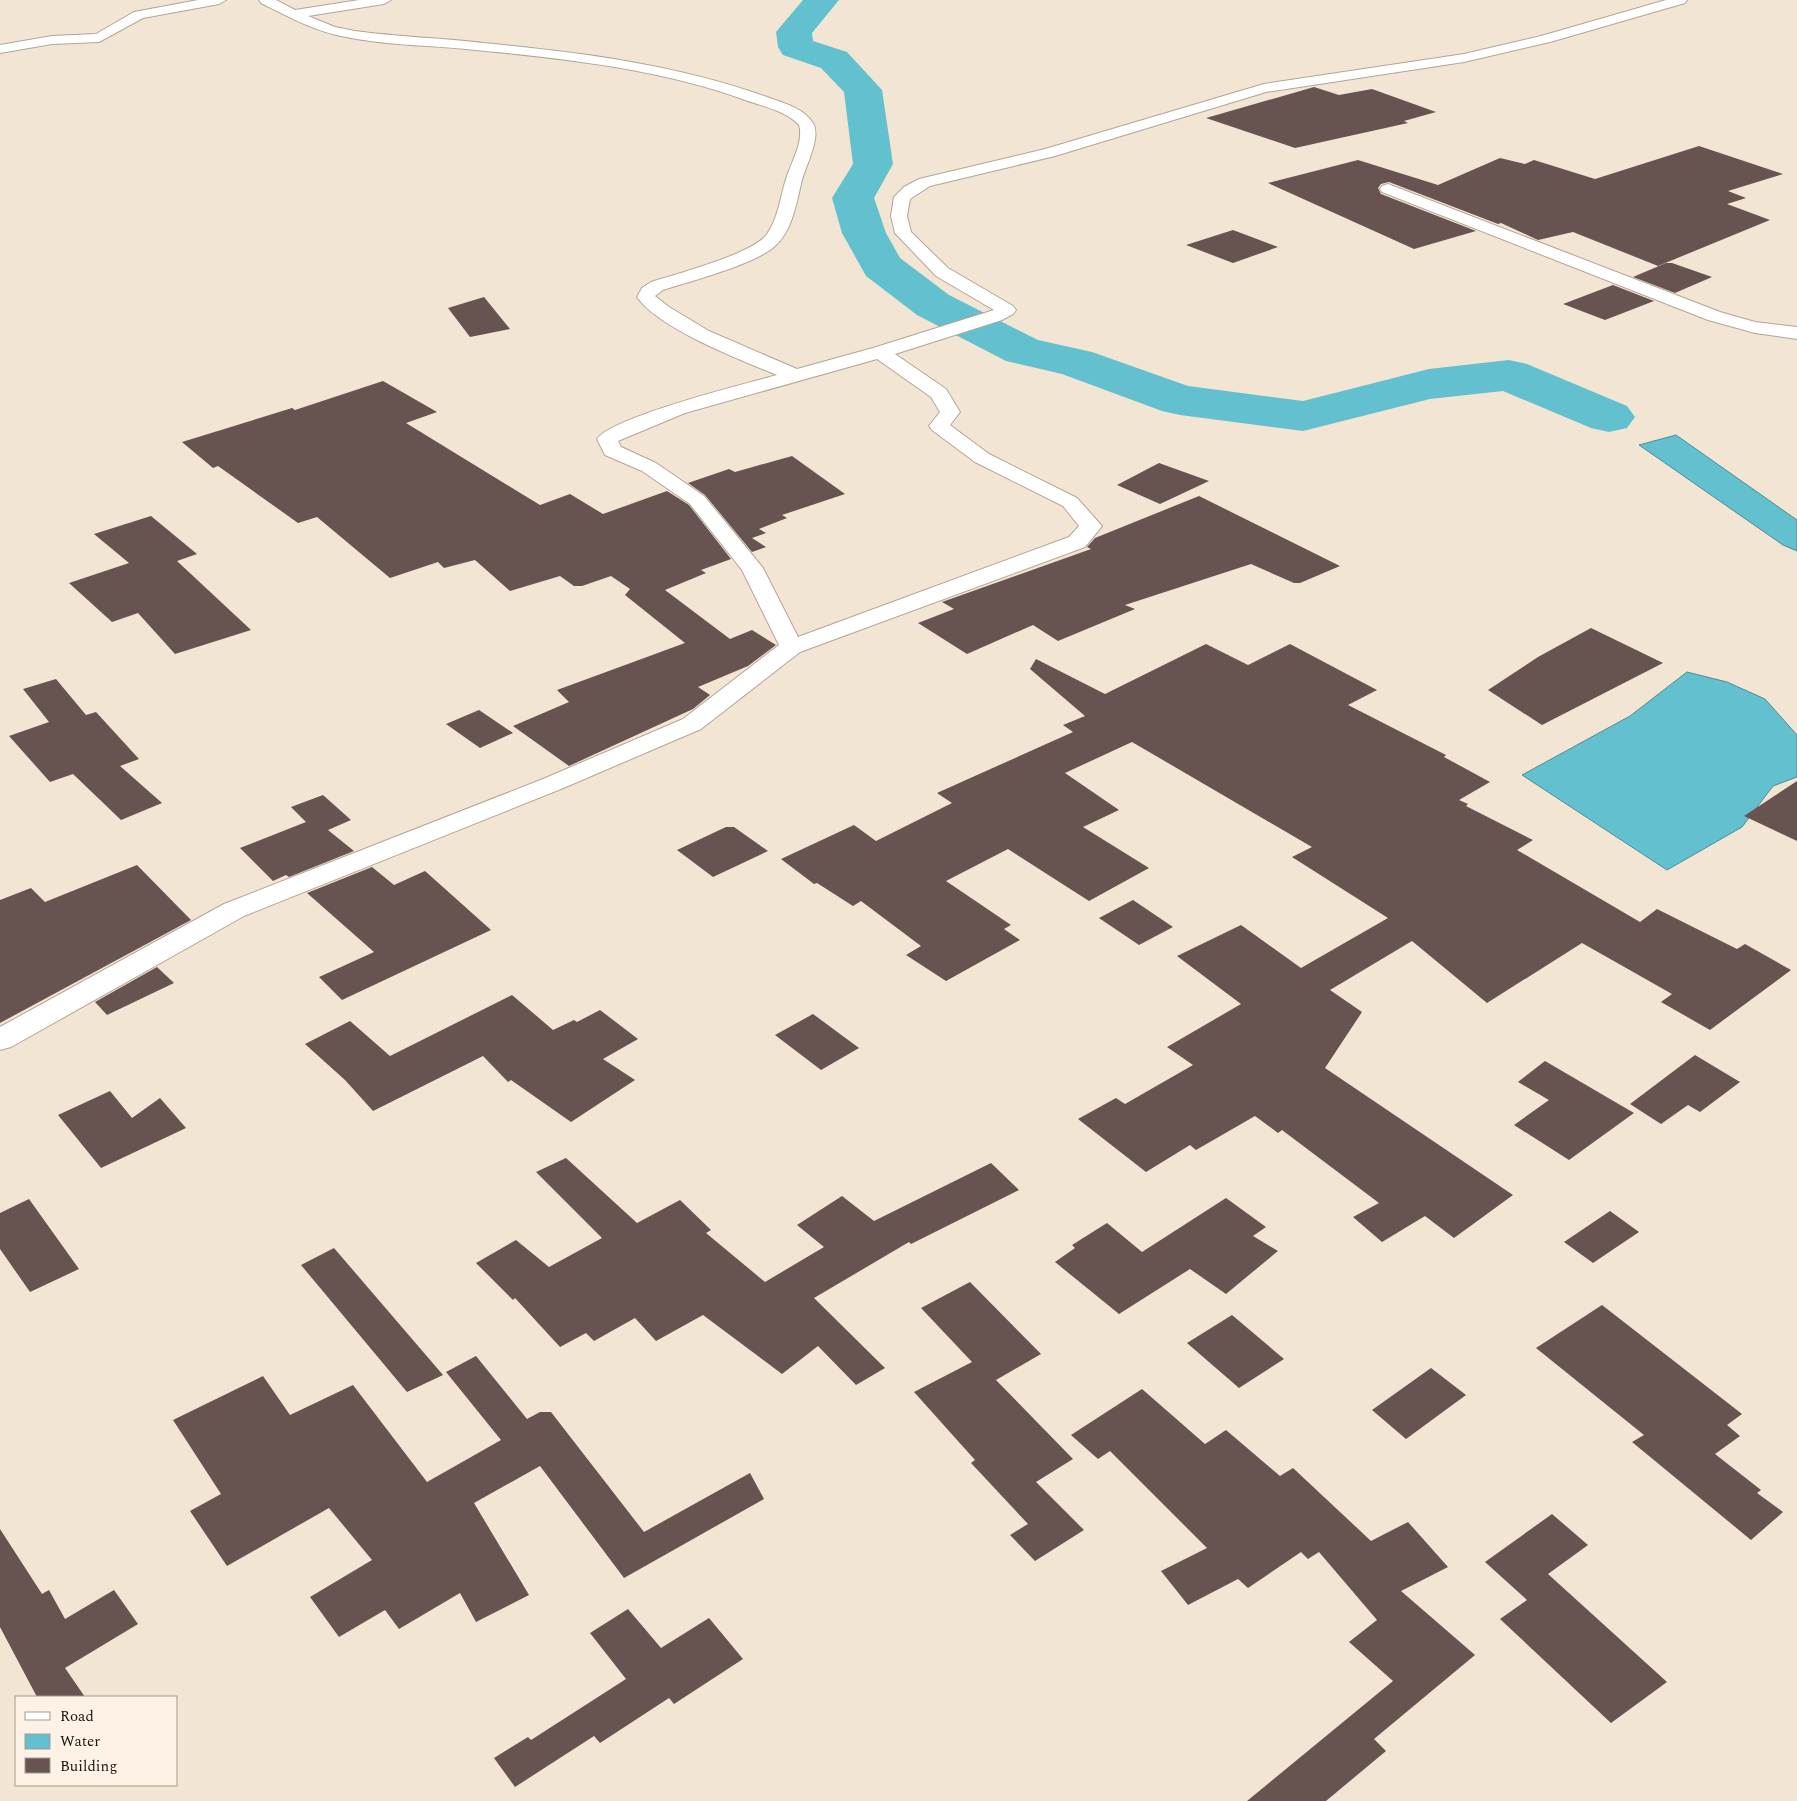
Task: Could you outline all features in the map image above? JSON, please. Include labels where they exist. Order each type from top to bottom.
[{"type":"street","points":[[0,49],[52,40],[99,38],[139,15],[219,0]]},
{"type":"street","points":[[266,0],[323,28],[366,36],[520,50],[660,71],[696,79],[745,94],[775,105],[798,117],[807,125],[809,134],[785,212],[769,244],[745,255],[657,286],[648,292],[646,297],[651,303],[716,343],[794,375]]},
{"type":"street","points":[[295,14],[384,0]]},
{"type":"street","points":[[792,647],[752,568],[697,500],[649,467],[612,451],[607,439],[614,434],[678,409],[880,352],[996,316],[1007,310],[942,272],[903,233],[899,206],[902,197],[910,190],[925,182],[1049,153],[1264,88],[1464,58],[1545,39],[1680,0]]},
{"type":"street","points":[[1388,189],[1714,316],[1744,326],[1781,333],[1797,333]]},
{"type":"street","points":[[0,1040],[234,910],[552,784],[692,724],[792,647],[1077,542],[1091,526],[1070,502],[982,458],[939,426],[950,412],[939,393],[880,352]]},
{"type":"water","points":[[1676,435],[1797,520],[1797,551],[1783,545],[1639,445]]},
{"type":"water","points":[[1687,672],[1727,682],[1765,699],[1797,735],[1797,777],[1773,786],[1742,827],[1667,870],[1522,775],[1630,716]]},
{"type":"building","points":[[1314,87],[1339,95],[1372,89],[1436,112],[1404,121],[1408,123],[1295,148],[1206,118]]},
{"type":"building","points":[[1699,146],[1783,174],[1728,191],[1746,198],[1727,204],[1770,220],[1658,266],[1573,232],[1538,240],[1501,223],[1498,224],[1389,182],[1381,184],[1378,188],[1381,194],[1476,231],[1414,249],[1268,183],[1358,160],[1438,185],[1500,158],[1525,164],[1534,160],[1595,179]]},
{"type":"building","points":[[1233,230],[1278,247],[1233,263],[1186,245]]},
{"type":"building","points":[[1666,263],[1672,263],[1712,277],[1675,293],[1633,277]]},
{"type":"building","points":[[1613,285],[1654,301],[1605,320],[1563,304]]},
{"type":"building","points":[[484,297],[510,329],[470,337],[448,308]]},
{"type":"building","points":[[383,381],[437,412],[406,423],[540,505],[570,494],[603,514],[667,491],[689,505],[731,559],[701,570],[706,573],[665,590],[730,639],[752,630],[776,645],[748,666],[698,687],[710,695],[693,709],[569,766],[513,726],[569,702],[557,690],[685,643],[625,595],[630,589],[611,576],[582,586],[574,586],[560,576],[510,591],[475,560],[444,568],[438,562],[390,578],[317,517],[298,523],[218,466],[213,468],[182,442],[292,408],[295,410]]},
{"type":"building","points":[[792,456],[845,494],[782,515],[787,518],[759,529],[766,533],[752,538],[766,547],[752,552],[705,495],[688,483],[729,469],[735,472]]},
{"type":"building","points":[[1159,463],[1209,481],[1160,504],[1117,485]]},
{"type":"building","points":[[1199,496],[1340,566],[1300,583],[1294,583],[1251,564],[1125,605],[1135,609],[1058,641],[1033,625],[967,654],[918,623],[954,609],[942,602],[1091,549],[1087,547],[1095,538]]},
{"type":"building","points":[[151,516],[197,554],[177,561],[251,630],[175,654],[138,613],[112,622],[69,583],[129,563],[94,534]]},
{"type":"building","points":[[1591,628],[1663,663],[1542,725],[1488,690],[1538,657]]},
{"type":"building","points":[[1206,644],[1248,665],[1290,644],[1377,690],[1348,705],[1446,755],[1444,757],[1490,782],[1459,800],[1468,804],[1466,806],[1533,840],[1517,850],[1640,922],[1657,909],[1737,949],[1745,944],[1791,970],[1710,1030],[1661,1002],[1672,994],[1582,943],[1487,1003],[1412,941],[1330,990],[1362,1012],[1325,1068],[1513,1195],[1454,1238],[1425,1216],[1382,1242],[1353,1217],[1379,1203],[1282,1130],[1278,1133],[1255,1116],[1196,1150],[1190,1145],[1146,1172],[1078,1119],[1116,1098],[1125,1104],[1193,1065],[1167,1047],[1241,1004],[1177,956],[1241,925],[1301,968],[1388,918],[1292,857],[1312,847],[1132,742],[1065,773],[1119,810],[1083,827],[1149,868],[1089,901],[1008,849],[946,881],[1011,925],[1004,929],[1020,940],[946,981],[906,955],[921,946],[861,901],[853,906],[817,883],[814,884],[781,859],[854,825],[876,841],[952,803],[937,793],[1073,732],[1063,725],[1085,716],[1030,669],[1036,659],[1105,694]]},
{"type":"building","points":[[56,679],[86,715],[96,712],[139,759],[120,766],[162,803],[121,820],[73,774],[50,782],[9,736],[49,722],[23,689]]},
{"type":"building","points":[[479,710],[513,733],[480,748],[446,724]]},
{"type":"building","points":[[1797,781],[1797,841],[1744,816]]},
{"type":"building","points":[[323,795],[351,820],[328,830],[354,851],[289,877],[286,875],[273,881],[240,848],[306,822],[291,807]]},
{"type":"building","points":[[726,827],[734,827],[768,851],[713,877],[677,850]]},
{"type":"building","points":[[137,865],[191,920],[0,1023],[0,900],[31,888],[45,902]]},
{"type":"building","points":[[372,867],[394,885],[425,871],[491,930],[342,1000],[319,977],[374,952],[307,893]]},
{"type":"building","points":[[1133,900],[1173,927],[1139,945],[1099,918]]},
{"type":"building","points":[[157,967],[174,983],[107,1015],[95,1002]]},
{"type":"building","points":[[512,995],[553,1030],[574,1020],[577,1022],[600,1010],[638,1039],[603,1059],[635,1080],[571,1122],[511,1080],[508,1082],[483,1056],[373,1111],[345,1080],[305,1044],[350,1021],[390,1056]]},
{"type":"building","points":[[813,1014],[859,1048],[821,1070],[775,1035]]},
{"type":"building","points":[[1695,1055],[1740,1082],[1700,1112],[1688,1105],[1661,1124],[1630,1104]]},
{"type":"building","points":[[1545,1061],[1634,1113],[1569,1160],[1514,1125],[1549,1100],[1518,1082]]},
{"type":"building","points":[[110,1091],[132,1118],[160,1098],[186,1128],[101,1168],[58,1115]]},
{"type":"building","points":[[566,1158],[637,1223],[680,1200],[711,1230],[706,1233],[765,1282],[824,1247],[797,1225],[842,1196],[874,1221],[991,1163],[1019,1190],[911,1244],[909,1242],[814,1298],[885,1368],[856,1385],[818,1346],[782,1374],[703,1315],[656,1341],[635,1318],[594,1341],[586,1333],[560,1347],[515,1298],[513,1300],[476,1263],[516,1240],[549,1267],[602,1238],[536,1172]]},
{"type":"building","points":[[1226,1198],[1266,1227],[1253,1236],[1278,1251],[1226,1294],[1190,1269],[1119,1314],[1055,1262],[1075,1248],[1072,1245],[1107,1223],[1142,1252]]},
{"type":"building","points":[[29,1199],[79,1269],[30,1292],[0,1249],[0,1213]]},
{"type":"building","points":[[1610,1211],[1639,1232],[1593,1263],[1564,1242]]},
{"type":"building","points":[[334,1248],[443,1375],[407,1392],[301,1265]]},
{"type":"building","points":[[970,1282],[1041,1354],[996,1380],[1073,1459],[1036,1482],[1084,1530],[1035,1561],[1010,1535],[1028,1524],[971,1463],[975,1460],[914,1392],[972,1362],[921,1308]]},
{"type":"building","points":[[1602,1305],[1742,1414],[1727,1425],[1740,1436],[1715,1454],[1761,1490],[1757,1493],[1783,1512],[1751,1540],[1632,1442],[1644,1435],[1536,1348]]},
{"type":"building","points":[[1232,1315],[1284,1359],[1239,1388],[1187,1343]]},
{"type":"building","points":[[476,1356],[527,1419],[540,1412],[551,1412],[644,1532],[750,1473],[764,1499],[624,1578],[540,1466],[474,1503],[529,1595],[476,1622],[460,1593],[399,1629],[385,1610],[339,1637],[310,1597],[372,1560],[329,1508],[227,1566],[190,1511],[221,1494],[173,1420],[263,1376],[290,1415],[353,1385],[427,1482],[501,1440],[446,1372]]},
{"type":"building","points":[[1431,1368],[1466,1395],[1406,1439],[1372,1410]]},
{"type":"building","points":[[1142,1389],[1205,1444],[1226,1430],[1280,1476],[1293,1468],[1371,1541],[1408,1522],[1448,1567],[1401,1591],[1475,1655],[1374,1739],[1386,1751],[1326,1801],[1247,1801],[1393,1681],[1349,1642],[1377,1620],[1319,1552],[1308,1559],[1301,1552],[1248,1588],[1238,1579],[1188,1605],[1161,1571],[1207,1548],[1110,1451],[1098,1459],[1071,1435]]},
{"type":"building","points":[[1552,1514],[1588,1545],[1548,1574],[1667,1682],[1611,1723],[1500,1619],[1527,1600],[1485,1562]]},
{"type":"building","points":[[0,1529],[42,1594],[49,1590],[65,1619],[114,1590],[138,1624],[65,1668],[84,1696],[36,1696],[0,1627]]},
{"type":"building","points":[[628,1609],[661,1648],[709,1618],[743,1659],[674,1704],[669,1698],[600,1743],[594,1736],[515,1787],[494,1758],[528,1737],[531,1740],[626,1679],[590,1633]]},
{"type":"waterway","points":[[822,0],[794,32],[796,47],[834,60],[863,90],[873,164],[853,198],[864,233],[882,266],[933,305],[1023,351],[1075,362],[1180,400],[1303,416],[1429,384],[1509,375],[1609,417]]}]
